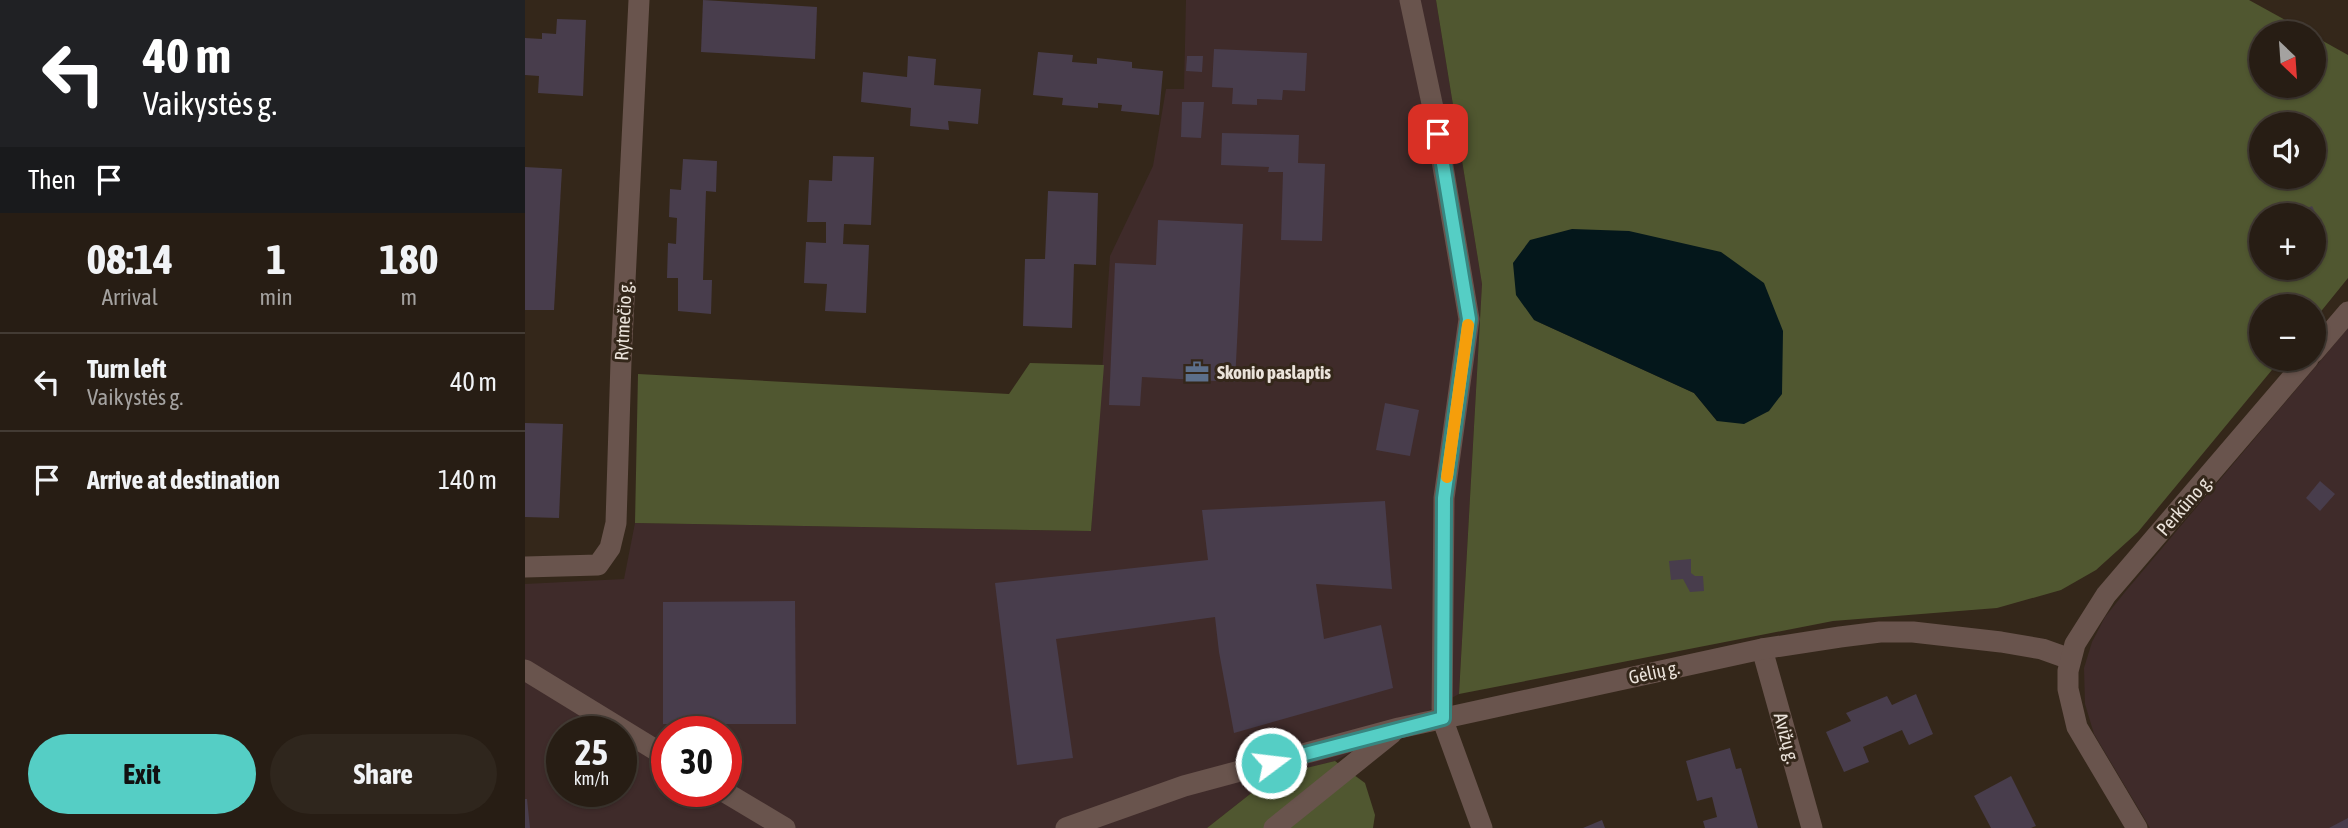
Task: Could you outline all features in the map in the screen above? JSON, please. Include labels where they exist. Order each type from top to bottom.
[{"type":"street","name":"Rytmečio g.","points":[[525,567],[598,565],[610,548],[616,523],[639,0]]},
{"type":"street","points":[[1410,0],[1433,108],[1469,319],[1444,498],[1443,718],[1482,828]]},
{"type":"street","points":[[2326,338],[2348,312]]},
{"type":"street","name":"Perkūno g.","points":[[2070,659],[2075,644],[2106,595],[2298,371]]},
{"type":"street","name":"Gėlių g.","points":[[1066,828],[1184,786],[1399,728],[1762,649],[1840,636],[1913,632],[2014,644],[2042,649],[2070,659]]},
{"type":"street","name":"Avižų g.","points":[[1762,649],[1812,828]]},
{"type":"street","points":[[2070,659],[2068,689],[2077,727],[2137,828]]},
{"type":"street","points":[[525,670],[651,747]]},
{"type":"street","points":[[1274,828],[1399,728]]},
{"type":"street","points":[[742,802],[785,828]]},
{"type":"shaded area","points":[[1186,0],[1436,0],[1482,284],[1459,694],[1335,761],[1273,776],[1207,828],[525,828],[525,584],[624,579],[635,523],[1091,531],[1110,256],[1153,166],[1166,89],[1184,89]]},
{"type":"shaded area","points":[[1572,229],[1629,231],[1721,252],[1764,283],[1783,331],[1782,394],[1769,411],[1744,424],[1717,421],[1694,393],[1534,320],[1516,295],[1513,263],[1530,240]]},
{"type":"shaded area","points":[[2348,328],[2348,828],[2150,828],[2094,734],[2085,704],[2084,668],[2092,642],[2105,617],[2125,592],[2312,371],[2326,371],[2326,354]]},
{"type":"green space","points":[[1436,0],[2249,0],[2287,21],[2249,21],[2249,98],[2326,98],[2326,43],[2348,55],[2348,278],[2326,305],[2326,294],[2249,294],[2249,371],[2271,371],[2138,532],[2096,570],[2061,590],[1997,608],[1833,621],[1459,694],[1482,284]],"holes":[[[1534,320],[1769,411],[1717,421],[1694,393]]]},
{"type":"green space","points":[[1030,363],[1104,365],[1091,531],[635,523],[638,374],[1009,394]]},
{"type":"green space","points":[[1335,761],[1365,783],[1375,815],[1373,828],[1207,828],[1273,776]]},
{"type":"building","points":[[703,0],[817,7],[815,59],[701,52]]},
{"type":"building","points":[[557,19],[586,20],[583,96],[538,93],[539,76],[525,75],[525,38],[542,39],[542,33],[556,34]]},
{"type":"building","points":[[1214,49],[1307,53],[1305,91],[1283,90],[1282,100],[1257,99],[1257,105],[1232,104],[1233,88],[1212,87]]},
{"type":"building","points":[[1038,52],[1073,55],[1072,62],[1097,64],[1097,58],[1132,62],[1132,68],[1163,71],[1159,115],[1121,111],[1122,105],[1098,103],[1098,108],[1062,105],[1063,98],[1033,95]]},
{"type":"building","points":[[908,56],[936,59],[934,85],[981,89],[978,124],[948,121],[949,130],[910,126],[911,108],[861,102],[863,72],[907,77]]},
{"type":"building","points":[[1187,56],[1203,56],[1202,72],[1186,71]]},
{"type":"building","points":[[1182,102],[1204,102],[1201,138],[1181,137]]},
{"type":"building","points":[[1222,133],[1299,135],[1298,163],[1325,164],[1322,241],[1281,240],[1283,172],[1268,172],[1269,167],[1221,165]]},
{"type":"building","points":[[833,156],[874,157],[871,225],[844,224],[843,244],[869,245],[866,313],[825,311],[827,284],[804,283],[806,242],[826,243],[826,222],[807,222],[809,180],[832,181]]},
{"type":"building","points":[[683,159],[717,161],[716,192],[706,191],[703,280],[712,280],[711,314],[678,311],[678,278],[667,278],[668,243],[676,244],[677,218],[669,217],[670,189],[681,190]]},
{"type":"building","points":[[525,167],[562,169],[554,310],[525,310]]},
{"type":"building","points":[[1048,191],[1098,193],[1096,265],[1074,264],[1072,328],[1023,326],[1025,259],[1045,259]]},
{"type":"building","points":[[1158,220],[1243,224],[1235,382],[1142,377],[1140,406],[1109,405],[1115,263],[1156,265]]},
{"type":"building","points":[[1385,403],[1419,410],[1410,456],[1376,450]]},
{"type":"building","points":[[525,423],[563,424],[559,518],[525,517]]},
{"type":"building","points":[[2320,481],[2335,494],[2320,511],[2306,498]]},
{"type":"building","points":[[1385,501],[1392,589],[1316,584],[1324,639],[1381,625],[1393,688],[1234,733],[1215,617],[1056,639],[1073,758],[1017,765],[995,583],[1208,560],[1202,510]]},
{"type":"building","points":[[1691,559],[1691,573],[1703,576],[1704,591],[1690,592],[1683,579],[1671,580],[1669,561]]},
{"type":"building","points":[[795,601],[796,724],[742,724],[742,716],[663,716],[663,602]]},
{"type":"building","points":[[1916,694],[1933,734],[1909,745],[1902,730],[1863,747],[1869,762],[1844,772],[1826,732],[1851,721],[1846,713],[1887,696],[1892,705]]},
{"type":"building","points":[[1730,748],[1736,769],[1741,768],[1758,828],[1705,828],[1703,821],[1717,817],[1712,797],[1697,801],[1686,761]]},
{"type":"building","points":[[2011,776],[2036,826],[1991,828],[1974,796]]},
{"type":"building","points":[[527,799],[530,828],[525,828]]},
{"type":"building","points":[[2348,818],[2348,828],[2329,828]]},
{"type":"building","points":[[1602,820],[1605,828],[1583,828]]},
{"type":"slow traffic","points":[[1447,477],[1468,325]]},
{"type":"place","name":"Skonio paslaptis","points":[[1197,372]]},
{"type":"route","points":[[1271,763],[1443,718],[1444,498],[1469,319],[1438,134]]}]
